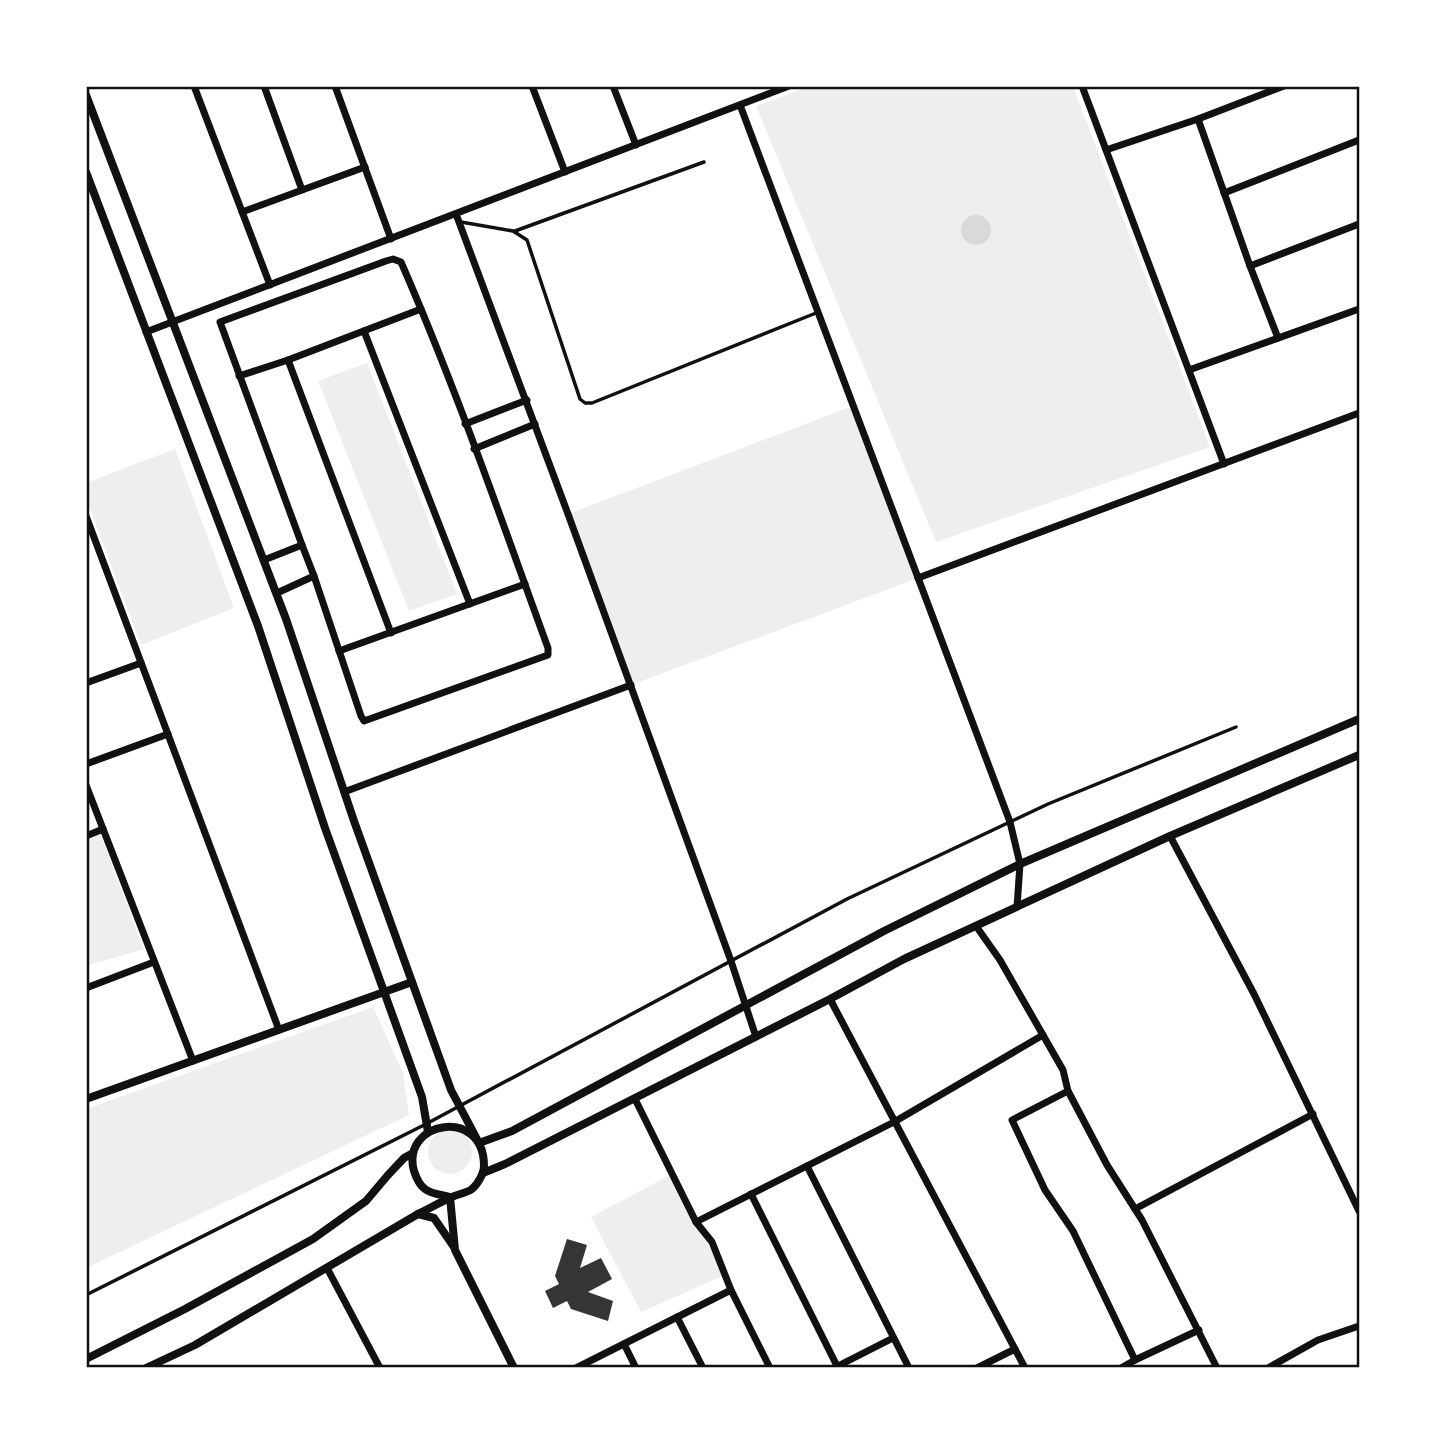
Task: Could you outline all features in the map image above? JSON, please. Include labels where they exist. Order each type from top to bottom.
[{"type":"street","points":[[194,86],[270,285]]},
{"type":"street","points":[[264,86],[302,190]]},
{"type":"street","points":[[335,86],[391,239]]},
{"type":"street","points":[[532,86],[565,172]]},
{"type":"street","points":[[613,86],[636,145]]},
{"type":"street","points":[[146,332],[391,239],[457,218],[565,172],[789,86]]},
{"type":"street","points":[[1082,86],[1224,464]]},
{"type":"street","points":[[1106,150],[1284,86]]},
{"type":"street","points":[[86,95],[277,593],[344,792],[451,1090],[479,1143],[484,1165],[483,1172],[471,1190],[418,1214],[195,1345],[146,1368]]},
{"type":"street","points":[[740,105],[1010,822],[1020,864],[1017,907]]},
{"type":"street","points":[[1198,119],[1278,338]]},
{"type":"street","points":[[1224,193],[1359,140]]},
{"type":"street","points":[[242,212],[365,167]]},
{"type":"street","points":[[86,172],[258,626],[325,828],[422,1097],[427,1128],[413,1153],[412,1167],[416,1180],[425,1190],[450,1198]]},
{"type":"street","points":[[457,218],[527,400],[731,961],[756,1037]]},
{"type":"street","points":[[1250,266],[1359,224]]},
{"type":"street","points":[[393,259],[401,262],[421,309],[525,584],[548,648],[548,655],[364,721],[314,576],[220,322],[393,259]]},
{"type":"street","points":[[239,376],[421,309]]},
{"type":"street","points":[[1189,370],[1359,309]]},
{"type":"street","points":[[364,331],[470,604]]},
{"type":"street","points":[[288,360],[391,633]]},
{"type":"street","points":[[465,425],[527,400]]},
{"type":"street","points":[[918,578],[1359,413]]},
{"type":"street","points":[[474,449],[535,424]]},
{"type":"street","points":[[86,516],[279,1030]]},
{"type":"street","points":[[264,560],[302,545]]},
{"type":"street","points":[[277,593],[314,576]]},
{"type":"street","points":[[339,652],[525,584]]},
{"type":"street","points":[[86,683],[141,663]]},
{"type":"street","points":[[344,792],[631,685]]},
{"type":"street","points":[[479,1143],[512,1132],[884,931],[1020,864],[1358,721]]},
{"type":"street","points":[[86,764],[168,734]]},
{"type":"street","points":[[483,1172],[505,1164],[635,1099],[904,959],[1170,836],[1359,755]]},
{"type":"street","points":[[86,785],[193,1061]]},
{"type":"street","points":[[86,836],[103,829]]},
{"type":"street","points":[[1170,836],[1254,994],[1359,1212]]},
{"type":"street","points":[[976,926],[1000,960],[1063,1070],[1068,1091],[1107,1165],[1135,1209],[1217,1368]]},
{"type":"street","points":[[86,988],[154,962]]},
{"type":"street","points":[[86,1099],[412,982]]},
{"type":"street","points":[[830,999],[1024,1368]]},
{"type":"street","points":[[696,1222],[894,1122],[1043,1035]]},
{"type":"street","points":[[1068,1091],[1012,1120],[1045,1190],[1073,1231],[1135,1360]]},
{"type":"street","points":[[635,1099],[696,1222],[712,1242],[731,1290],[770,1368]]},
{"type":"street","points":[[1135,1209],[1313,1114]]},
{"type":"street","points":[[427,1128],[456,1126],[469,1132],[479,1143]]},
{"type":"street","points":[[86,1359],[313,1239],[366,1201],[396,1167],[413,1153]]},
{"type":"street","points":[[807,1166],[909,1368]]},
{"type":"street","points":[[751,1194],[835,1367],[892,1338]]},
{"type":"street","points":[[450,1198],[455,1250]]},
{"type":"street","points":[[418,1214],[434,1218],[455,1250],[514,1368]]},
{"type":"street","points":[[327,1268],[380,1368]]},
{"type":"street","points":[[576,1368],[731,1290]]},
{"type":"street","points":[[677,1317],[703,1368]]},
{"type":"street","points":[[1268,1368],[1318,1340],[1359,1326]]},
{"type":"street","points":[[1121,1368],[1199,1330]]},
{"type":"street","points":[[624,1344],[636,1368]]},
{"type":"street","points":[[977,1368],[1015,1349]]},
{"type":"lane","points":[[513,232],[704,162]]},
{"type":"lane","points":[[457,218],[513,232],[527,240],[580,399],[585,403],[592,403],[818,312]]},
{"type":"lane","points":[[86,1295],[427,1128],[459,1105],[847,899],[1010,822],[1236,727]]},
{"type":"shaded area","points":[[810,86],[1073,86],[1210,447],[936,542],[756,106]]},
{"type":"shaded area","points":[[976,215],[987,219],[991,230],[987,241],[976,245],[965,241],[961,230],[965,219]]},
{"type":"shaded area","points":[[367,363],[457,594],[409,611],[318,381]]},
{"type":"shaded area","points":[[853,406],[918,578],[631,685],[568,514]]},
{"type":"shaded area","points":[[175,449],[234,608],[141,645],[86,498],[86,483]]},
{"type":"shaded area","points":[[99,831],[144,949],[86,966],[86,836]]},
{"type":"shaded area","points":[[373,1007],[403,1073],[409,1115],[86,1268],[86,1109]]},
{"type":"shaded area","points":[[450,1130],[459,1131],[466,1136],[471,1143],[471,1161],[466,1168],[459,1173],[450,1174],[441,1173],[434,1168],[429,1161],[428,1152],[429,1143],[434,1136],[441,1131]]},
{"type":"shaded area","points":[[670,1175],[725,1275],[641,1312],[591,1217]]},
{"type":"building","points":[[567,1239],[587,1245],[580,1268],[601,1258],[612,1279],[588,1292],[613,1301],[608,1321],[571,1309],[567,1301],[553,1308],[545,1291],[559,1284],[555,1276]]}]
